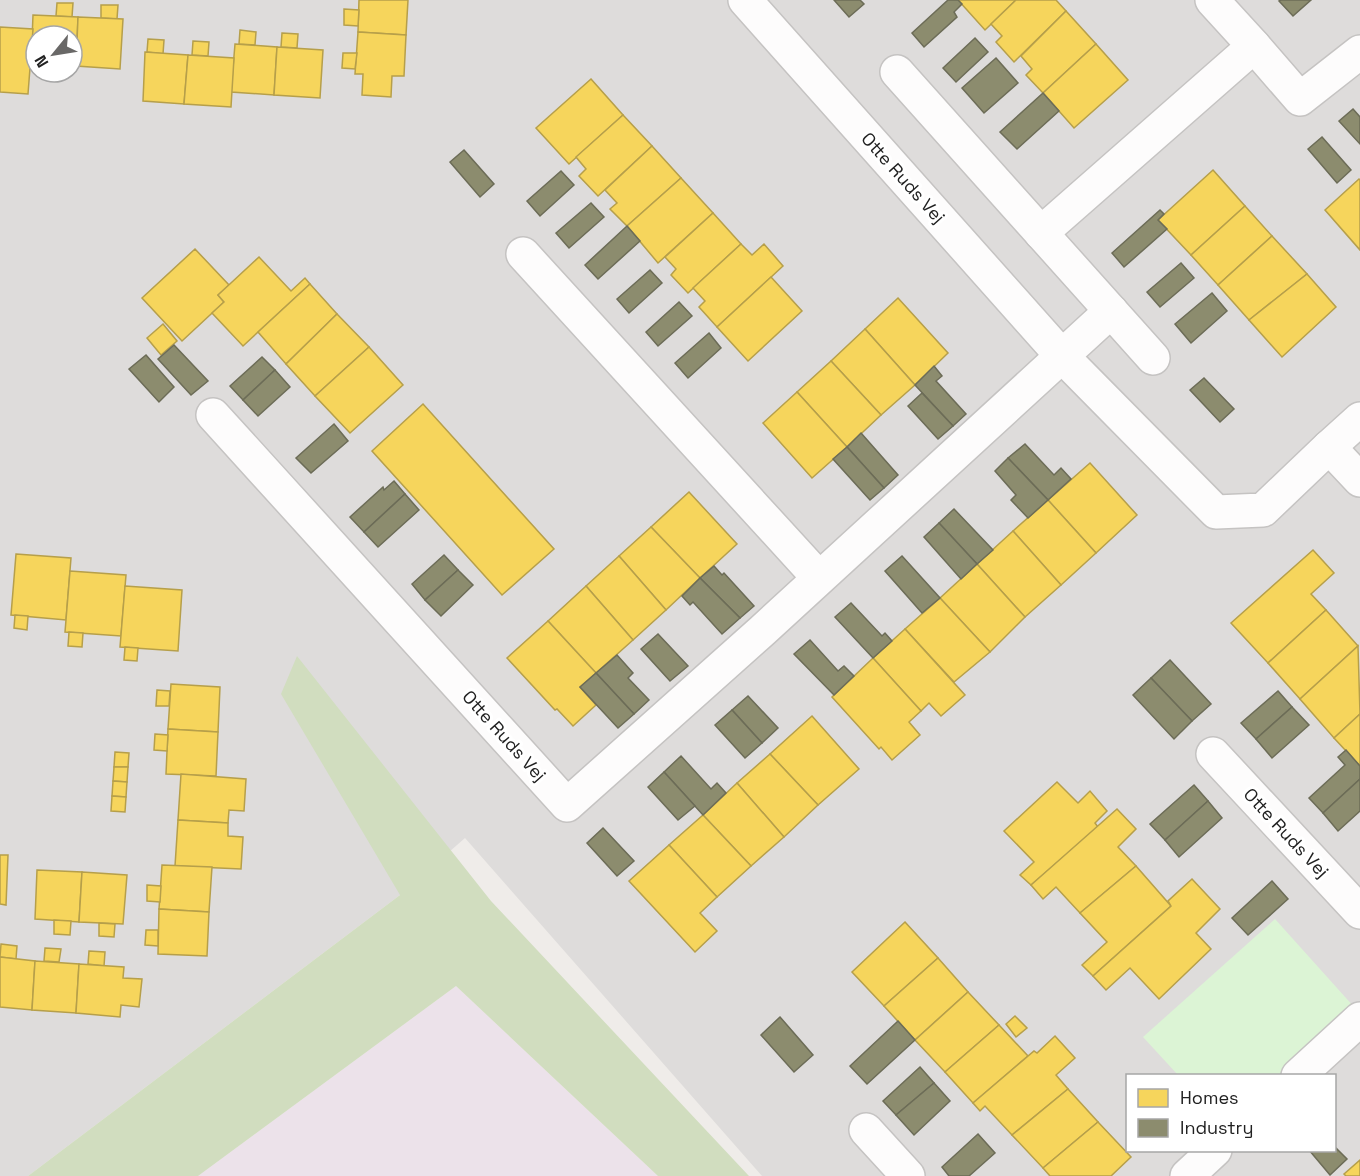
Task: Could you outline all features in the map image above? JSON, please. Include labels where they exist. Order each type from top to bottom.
[{"type":"street","name":"Otte Ruds Vej","points":[[745,0],[1062,356],[1216,512],[1263,510],[1360,419]]},
{"type":"street","points":[[1212,0],[1300,99],[1360,52]]},
{"type":"street","points":[[1041,233],[1254,46]]},
{"type":"street","points":[[897,72],[1153,358]]},
{"type":"street","points":[[523,254],[819,578]]},
{"type":"street","name":"Otte Ruds Vej","points":[[213,415],[567,805],[762,632],[1111,311]]},
{"type":"street","points":[[1329,447],[1360,480]]},
{"type":"street","name":"Otte Ruds Vej","points":[[1213,754],[1360,912]]},
{"type":"street","points":[[1300,1074],[1360,1018]]},
{"type":"street","points":[[866,1130],[908,1176]]},
{"type":"street","points":[[1187,1176],[1213,1152]]},
{"type":"shaded area","points":[[0,0],[1360,0],[1360,1176],[762,1176],[465,838],[400,895],[28,1176],[0,1176]]},
{"type":"shaded area","points":[[456,986],[658,1176],[198,1176]]},
{"type":"green space","points":[[297,656],[491,901],[749,1176],[658,1176],[456,986],[198,1176],[28,1176],[400,895],[281,694]]},
{"type":"green space","points":[[1275,919],[1355,1008],[1280,1074],[1177,1074],[1143,1037]]},
{"type":"building: Homes","points":[[359,0],[408,0],[406,35],[358,32]]},
{"type":"building: Homes","points":[[958,0],[1016,0],[985,30]]},
{"type":"building: Homes","points":[[1016,0],[1056,0],[1066,11],[1014,62],[996,42],[1002,36],[991,24]]},
{"type":"building: Homes","points":[[57,3],[73,3],[72,17],[56,16]]},
{"type":"building: Homes","points":[[101,5],[118,5],[117,19],[101,18]]},
{"type":"building: Homes","points":[[344,9],[359,10],[358,26],[344,25]]},
{"type":"building: Homes","points":[[1066,11],[1096,44],[1043,93],[1026,75],[1032,69],[1021,56]]},
{"type":"building: Homes","points":[[33,15],[78,17],[78,24],[33,24]]},
{"type":"building: Homes","points":[[78,17],[123,19],[120,69],[84,67],[84,24],[78,24]]},
{"type":"building: Homes","points":[[0,27],[24,28],[24,84],[29,84],[28,94],[0,92]]},
{"type":"building: Homes","points":[[240,30],[256,32],[255,45],[239,44]]},
{"type":"building: Homes","points":[[358,32],[406,35],[404,76],[392,76],[391,97],[362,95],[363,74],[355,74]]},
{"type":"building: Homes","points":[[282,33],[298,34],[297,48],[281,47]]},
{"type":"building: Homes","points":[[148,39],[164,40],[163,54],[147,52]]},
{"type":"building: Homes","points":[[193,41],[209,42],[208,56],[192,55]]},
{"type":"building: Homes","points":[[235,44],[277,47],[274,95],[231,92]]},
{"type":"building: Homes","points":[[1096,44],[1128,80],[1074,128],[1043,93]]},
{"type":"building: Homes","points":[[277,47],[323,50],[320,98],[274,95]]},
{"type":"building: Homes","points":[[145,52],[188,55],[184,104],[143,101]]},
{"type":"building: Homes","points":[[343,53],[357,53],[355,69],[342,68]]},
{"type":"building: Homes","points":[[188,55],[234,58],[231,107],[184,104]]},
{"type":"building: Homes","points":[[591,79],[623,115],[569,164],[536,128]]},
{"type":"building: Homes","points":[[623,115],[652,146],[598,196],[579,176],[586,169],[576,157]]},
{"type":"building: Homes","points":[[652,146],[681,178],[627,226],[610,209],[617,203],[605,190]]},
{"type":"building: Homes","points":[[1213,170],[1245,206],[1191,255],[1158,220]]},
{"type":"building: Homes","points":[[681,178],[713,213],[658,263],[627,226]]},
{"type":"building: Homes","points":[[1360,180],[1360,250],[1325,210]]},
{"type":"building: Homes","points":[[1245,206],[1272,236],[1218,285],[1191,255]]},
{"type":"building: Homes","points":[[713,213],[741,244],[688,293],[671,275],[676,269],[665,257]]},
{"type":"building: Homes","points":[[1272,236],[1307,274],[1249,320],[1218,285]]},
{"type":"building: Homes","points":[[741,244],[752,255],[764,244],[783,266],[717,327],[699,307],[705,301],[693,288]]},
{"type":"building: Homes","points":[[195,249],[229,285],[218,295],[224,302],[182,341],[142,298]]},
{"type":"building: Homes","points":[[259,257],[291,291],[305,278],[310,284],[243,346],[212,313],[224,302],[218,295]]},
{"type":"building: Homes","points":[[1307,274],[1336,307],[1282,357],[1249,320]]},
{"type":"building: Homes","points":[[771,277],[802,311],[748,361],[717,327]]},
{"type":"building: Homes","points":[[310,284],[337,314],[286,364],[258,332]]},
{"type":"building: Homes","points":[[898,298],[948,353],[915,385],[865,329]]},
{"type":"building: Homes","points":[[337,314],[369,347],[315,396],[286,364]]},
{"type":"building: Homes","points":[[163,324],[177,341],[161,355],[147,338]]},
{"type":"building: Homes","points":[[865,329],[915,385],[881,415],[831,361]]},
{"type":"building: Homes","points":[[369,347],[403,385],[350,433],[315,396]]},
{"type":"building: Homes","points":[[831,361],[881,415],[847,447],[797,392]]},
{"type":"building: Homes","points":[[797,392],[847,447],[812,478],[763,423]]},
{"type":"building: Homes","points":[[423,404],[554,549],[502,595],[372,451]]},
{"type":"building: Homes","points":[[1090,463],[1137,515],[1096,553],[1048,500]]},
{"type":"building: Homes","points":[[689,492],[737,544],[700,578],[651,527]]},
{"type":"building: Homes","points":[[1048,500],[1096,553],[1061,585],[1013,531]]},
{"type":"building: Homes","points":[[651,527],[700,578],[666,610],[619,556]]},
{"type":"building: Homes","points":[[1013,531],[1061,585],[1025,617],[977,564]]},
{"type":"building: Homes","points":[[1313,550],[1334,573],[1311,594],[1326,610],[1268,663],[1231,623]]},
{"type":"building: Homes","points":[[16,554],[71,558],[66,620],[11,615]]},
{"type":"building: Homes","points":[[619,556],[666,610],[633,640],[586,586]]},
{"type":"building: Homes","points":[[977,564],[1025,617],[990,652],[940,598]]},
{"type":"building: Homes","points":[[70,571],[126,575],[121,636],[65,632]]},
{"type":"building: Homes","points":[[125,586],[182,590],[178,651],[120,647]]},
{"type":"building: Homes","points":[[586,586],[633,640],[596,673],[548,621]]},
{"type":"building: Homes","points":[[940,598],[990,652],[954,682],[905,629]]},
{"type":"building: Homes","points":[[1326,610],[1358,646],[1300,699],[1268,663]]},
{"type":"building: Homes","points":[[15,615],[28,616],[27,630],[14,628]]},
{"type":"building: Homes","points":[[548,621],[596,673],[580,687],[596,705],[573,726],[507,658]]},
{"type":"building: Homes","points":[[905,629],[965,695],[941,716],[929,703],[921,711],[873,658]]},
{"type":"building: Homes","points":[[69,632],[83,633],[82,647],[68,646]]},
{"type":"building: Homes","points":[[1358,646],[1360,714],[1334,738],[1300,699]]},
{"type":"building: Homes","points":[[125,647],[138,648],[137,661],[124,660]]},
{"type":"building: Homes","points":[[873,658],[921,711],[909,722],[920,735],[892,760],[881,747],[879,749],[832,697]]},
{"type":"building: Homes","points":[[171,684],[220,687],[218,732],[168,729]]},
{"type":"building: Homes","points":[[157,690],[170,691],[169,706],[156,706]]},
{"type":"building: Homes","points":[[1360,714],[1360,766],[1334,738]]},
{"type":"building: Homes","points":[[812,716],[859,769],[818,805],[770,754]]},
{"type":"building: Homes","points":[[168,729],[218,732],[216,776],[166,774]]},
{"type":"building: Homes","points":[[155,734],[168,735],[167,751],[154,750]]},
{"type":"building: Homes","points":[[115,752],[129,753],[128,767],[114,767]]},
{"type":"building: Homes","points":[[770,754],[818,805],[784,837],[737,783]]},
{"type":"building: Homes","points":[[114,767],[128,767],[127,782],[113,781]]},
{"type":"building: Homes","points":[[181,774],[246,779],[244,811],[229,810],[228,823],[178,820]]},
{"type":"building: Homes","points":[[113,781],[127,782],[126,797],[112,796]]},
{"type":"building: Homes","points":[[1057,782],[1078,803],[1090,791],[1107,811],[1095,823],[1098,827],[1031,885],[1020,875],[1034,862],[1004,831]]},
{"type":"building: Homes","points":[[737,783],[784,837],[751,866],[703,815]]},
{"type":"building: Homes","points":[[112,796],[126,797],[125,812],[111,811]]},
{"type":"building: Homes","points":[[1117,809],[1136,829],[1118,847],[1136,866],[1080,913],[1056,887],[1043,899],[1031,885]]},
{"type":"building: Homes","points":[[703,815],[751,866],[717,897],[669,845]]},
{"type":"building: Homes","points":[[178,820],[228,823],[228,836],[243,837],[241,869],[175,866]]},
{"type":"building: Homes","points":[[669,845],[717,897],[700,913],[717,931],[695,952],[629,881]]},
{"type":"building: Homes","points":[[0,855],[8,855],[6,905],[0,904]]},
{"type":"building: Homes","points":[[162,865],[212,867],[209,912],[159,909]]},
{"type":"building: Homes","points":[[1136,866],[1171,906],[1093,976],[1082,965],[1107,942],[1080,913]]},
{"type":"building: Homes","points":[[37,870],[82,872],[79,922],[35,919]]},
{"type":"building: Homes","points":[[82,872],[127,875],[123,924],[79,922]]},
{"type":"building: Homes","points":[[1192,879],[1220,909],[1196,933],[1211,949],[1159,999],[1130,968],[1106,990],[1093,976],[1171,906],[1168,901]]},
{"type":"building: Homes","points":[[147,885],[161,886],[160,902],[147,901]]},
{"type":"building: Homes","points":[[159,909],[209,912],[207,956],[158,954]]},
{"type":"building: Homes","points":[[54,920],[71,921],[70,935],[54,934]]},
{"type":"building: Homes","points":[[905,922],[938,958],[884,1006],[852,972]]},
{"type":"building: Homes","points":[[99,923],[115,924],[114,937],[99,936]]},
{"type":"building: Homes","points":[[146,930],[158,930],[158,946],[145,945]]},
{"type":"building: Homes","points":[[1,944],[17,946],[16,959],[0,957]]},
{"type":"building: Homes","points":[[45,948],[61,949],[59,962],[44,961]]},
{"type":"building: Homes","points":[[89,951],[105,952],[104,966],[88,964]]},
{"type":"building: Homes","points":[[0,957],[35,961],[32,1010],[0,1007]]},
{"type":"building: Homes","points":[[938,958],[968,992],[915,1040],[884,1006]]},
{"type":"building: Homes","points":[[35,961],[79,964],[76,1013],[32,1010]]},
{"type":"building: Homes","points":[[79,964],[124,967],[123,978],[142,979],[139,1007],[121,1005],[120,1017],[76,1013]]},
{"type":"building: Homes","points":[[968,992],[999,1025],[945,1072],[915,1040]]},
{"type":"building: Homes","points":[[1015,1016],[1027,1028],[1016,1037],[1006,1024]]},
{"type":"building: Homes","points":[[999,1025],[1028,1056],[973,1103],[945,1072]]},
{"type":"building: Homes","points":[[1055,1036],[1075,1058],[1056,1075],[1068,1089],[1012,1135],[985,1106],[980,1111],[973,1103]]},
{"type":"building: Homes","points":[[1068,1089],[1098,1122],[1043,1168],[1012,1135]]},
{"type":"building: Homes","points":[[1098,1122],[1131,1157],[1111,1176],[1050,1176],[1043,1168]]},
{"type":"building: Homes","points":[[1360,1160],[1360,1176],[1344,1174]]},
{"type":"building: Industry","points":[[834,0],[860,0],[864,4],[849,17]]},
{"type":"building: Industry","points":[[948,0],[958,0],[962,4],[954,12],[957,17],[924,47],[912,33]]},
{"type":"building: Industry","points":[[1311,0],[1293,16],[1279,1]]},
{"type":"building: Industry","points":[[975,38],[988,52],[956,82],[943,68]]},
{"type":"building: Industry","points":[[996,58],[1018,83],[984,113],[962,88]]},
{"type":"building: Industry","points":[[1043,93],[1059,111],[1017,149],[1000,132]]},
{"type":"building: Industry","points":[[1353,109],[1360,117],[1360,144],[1339,121]]},
{"type":"building: Industry","points":[[1322,137],[1351,170],[1337,183],[1308,149]]},
{"type":"building: Industry","points":[[464,150],[494,184],[480,197],[450,162]]},
{"type":"building: Industry","points":[[561,171],[574,185],[540,216],[527,201]]},
{"type":"building: Industry","points":[[591,203],[604,217],[569,248],[556,233]]},
{"type":"building: Industry","points":[[1160,210],[1164,214],[1158,220],[1167,229],[1124,267],[1112,253]]},
{"type":"building: Industry","points":[[627,226],[640,241],[598,279],[585,265]]},
{"type":"building: Industry","points":[[1181,263],[1194,278],[1160,307],[1147,292]]},
{"type":"building: Industry","points":[[650,270],[662,283],[629,313],[617,299]]},
{"type":"building: Industry","points":[[1212,293],[1227,311],[1191,343],[1175,324]]},
{"type":"building: Industry","points":[[679,302],[692,316],[658,346],[646,332]]},
{"type":"building: Industry","points":[[709,333],[721,348],[688,378],[675,363]]},
{"type":"building: Industry","points":[[174,345],[208,381],[191,395],[158,359]]},
{"type":"building: Industry","points":[[146,355],[174,387],[159,402],[129,369]]},
{"type":"building: Industry","points":[[262,357],[275,370],[243,400],[230,386]]},
{"type":"building: Industry","points":[[934,366],[942,376],[936,381],[966,414],[953,426],[915,385]]},
{"type":"building: Industry","points":[[275,370],[290,387],[258,416],[243,400]]},
{"type":"building: Industry","points":[[1204,378],[1234,409],[1220,422],[1190,390]]},
{"type":"building: Industry","points":[[922,393],[953,426],[938,439],[908,406]]},
{"type":"building: Industry","points":[[334,424],[348,441],[311,473],[296,458]]},
{"type":"building: Industry","points":[[861,433],[898,475],[884,488],[847,447]]},
{"type":"building: Industry","points":[[1025,444],[1054,475],[1061,468],[1071,479],[1048,500],[1008,458]]},
{"type":"building: Industry","points":[[847,447],[884,488],[870,500],[833,459]]},
{"type":"building: Industry","points":[[1008,458],[1048,500],[1028,518],[1011,500],[1016,495],[995,471]]},
{"type":"building: Industry","points":[[394,481],[405,494],[364,532],[350,517],[383,487],[384,490]]},
{"type":"building: Industry","points":[[405,494],[419,510],[378,547],[364,532]]},
{"type":"building: Industry","points":[[954,509],[993,550],[977,564],[939,523]]},
{"type":"building: Industry","points":[[939,523],[977,564],[961,579],[924,537]]},
{"type":"building: Industry","points":[[444,555],[458,570],[425,600],[412,584]]},
{"type":"building: Industry","points":[[902,556],[940,598],[922,613],[885,571]]},
{"type":"building: Industry","points":[[714,566],[722,575],[724,573],[754,606],[740,618],[700,578]]},
{"type":"building: Industry","points":[[458,570],[473,585],[441,616],[425,600]]},
{"type":"building: Industry","points":[[700,578],[740,618],[722,634],[693,602],[690,605],[682,596]]},
{"type":"building: Industry","points":[[851,603],[882,636],[885,633],[892,641],[873,658],[835,617]]},
{"type":"building: Industry","points":[[658,634],[688,666],[670,681],[641,649]]},
{"type":"building: Industry","points":[[810,640],[838,671],[844,666],[854,676],[834,695],[794,654]]},
{"type":"building: Industry","points":[[617,655],[633,673],[628,678],[649,700],[634,714],[596,673]]},
{"type":"building: Industry","points":[[1170,660],[1211,704],[1192,721],[1151,678]]},
{"type":"building: Industry","points":[[596,673],[634,714],[618,728],[580,687]]},
{"type":"building: Industry","points":[[1151,678],[1192,721],[1174,739],[1133,695]]},
{"type":"building: Industry","points":[[1278,691],[1292,707],[1256,739],[1241,723]]},
{"type":"building: Industry","points":[[748,696],[778,728],[762,743],[732,710]]},
{"type":"building: Industry","points":[[1292,707],[1309,725],[1272,758],[1256,739]]},
{"type":"building: Industry","points":[[732,710],[762,743],[745,758],[715,725]]},
{"type":"building: Industry","points":[[1346,750],[1360,766],[1360,779],[1323,813],[1309,798],[1345,765],[1338,757]]},
{"type":"building: Industry","points":[[681,756],[711,789],[717,783],[726,793],[703,815],[664,772]]},
{"type":"building: Industry","points":[[664,772],[695,806],[678,820],[648,787]]},
{"type":"building: Industry","points":[[1360,779],[1360,811],[1338,831],[1323,813]]},
{"type":"building: Industry","points":[[1194,785],[1208,801],[1165,840],[1150,824]]},
{"type":"building: Industry","points":[[1208,801],[1222,818],[1179,857],[1165,840]]},
{"type":"building: Industry","points":[[603,828],[634,861],[617,876],[587,843]]},
{"type":"building: Industry","points":[[1272,881],[1288,899],[1248,935],[1232,918]]},
{"type":"building: Industry","points":[[780,1017],[813,1055],[794,1072],[761,1035]]},
{"type":"building: Industry","points":[[898,1021],[915,1040],[867,1084],[850,1066]]},
{"type":"building: Industry","points":[[920,1067],[934,1083],[896,1115],[883,1101]]},
{"type":"building: Industry","points":[[934,1083],[950,1101],[914,1135],[896,1115]]},
{"type":"building: Industry","points":[[978,1134],[995,1153],[969,1176],[949,1176],[942,1167]]},
{"type":"building: Industry","points":[[1336,1148],[1347,1159],[1330,1175],[1311,1152],[1336,1152]]}]
